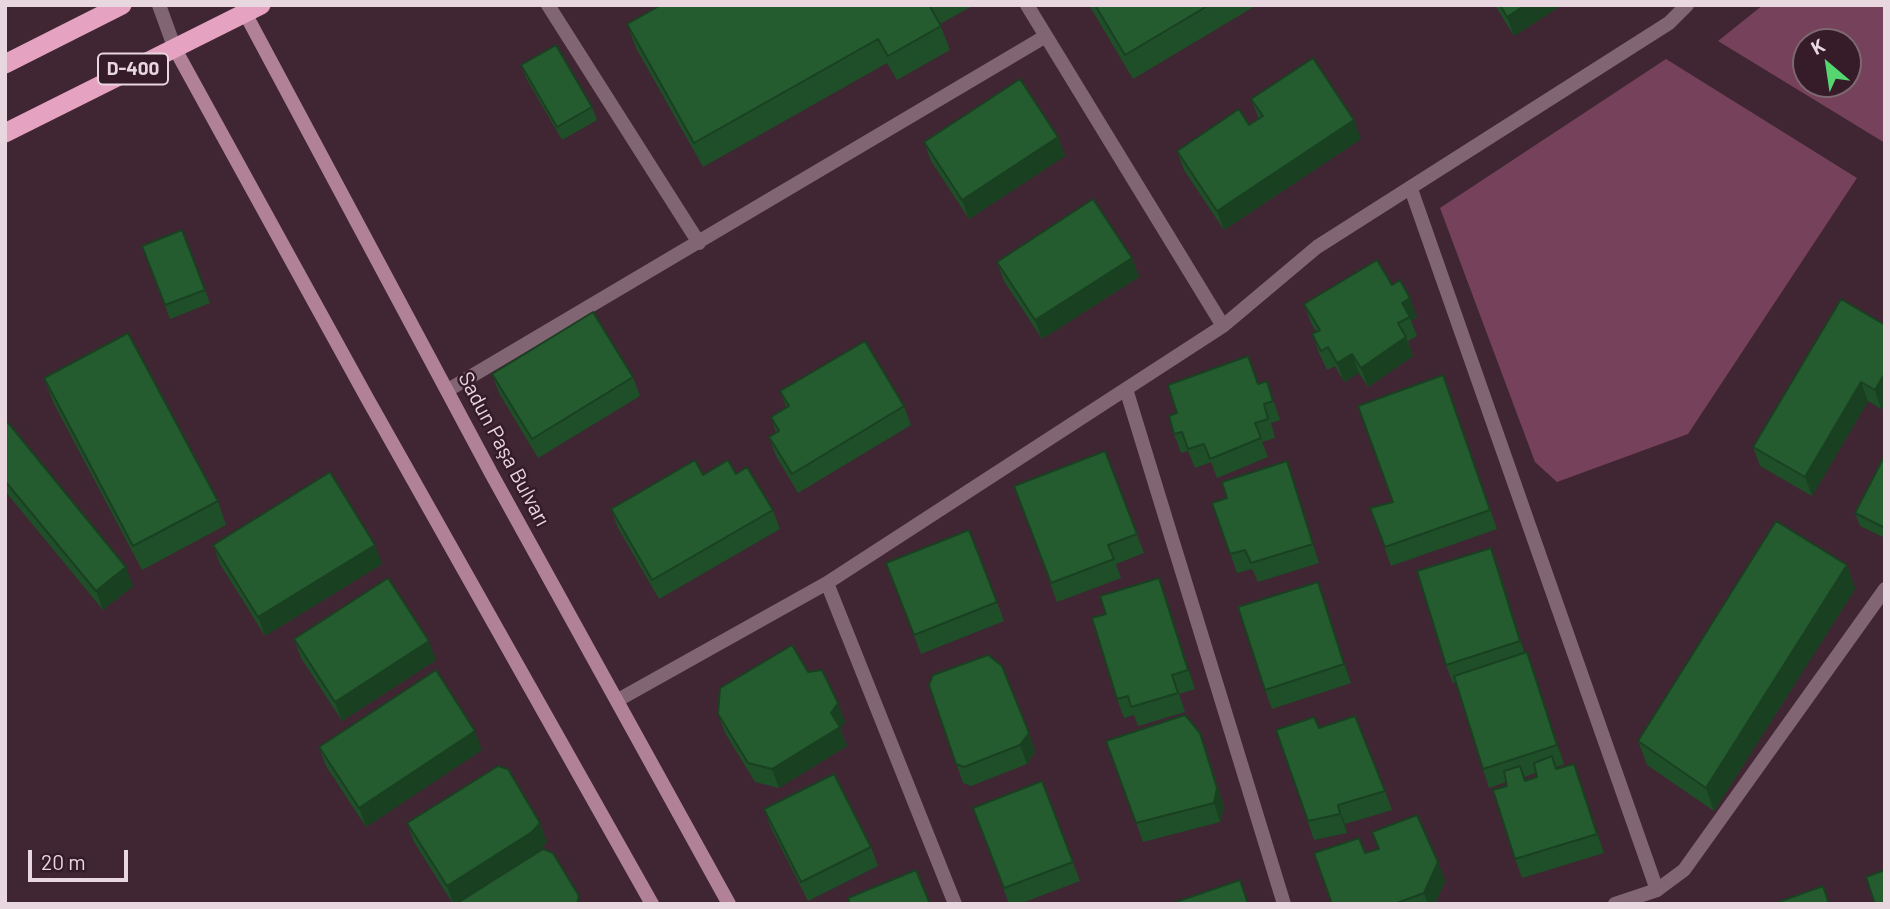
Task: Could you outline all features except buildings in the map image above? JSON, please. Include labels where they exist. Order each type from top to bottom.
[{"type":"highway","points":[[5,64],[122,5]]},
{"type":"highway","name":"D-400","points":[[5,133],[175,49],[249,8]]},
{"type":"main road","name":"Sadun Paşa Bulvarı","points":[[249,8],[491,473],[729,904]]},
{"type":"main road","points":[[175,49],[360,386],[652,904]]},
{"type":"street","points":[[159,5],[175,49]]},
{"type":"street","points":[[548,5],[699,243]]},
{"type":"street","points":[[1027,5],[1223,326]]},
{"type":"street","points":[[618,700],[827,583],[1126,390],[1223,326],[1318,247],[1669,23],[1687,5]]},
{"type":"street","points":[[448,390],[1046,36]]},
{"type":"street","points":[[1411,189],[1657,890]]},
{"type":"street","points":[[1126,390],[1284,904]]},
{"type":"street","points":[[827,583],[955,904]]},
{"type":"street","points":[[1615,904],[1657,890],[1684,870],[1885,589]]},
{"type":"shaded area","points":[[1763,5],[1885,5],[1885,143],[1811,98],[1862,98],[1862,28],[1792,28],[1792,86],[1718,41]]},
{"type":"shaded area","points":[[1666,59],[1857,178],[1688,434],[1557,482],[1535,462],[1440,208]]}]
